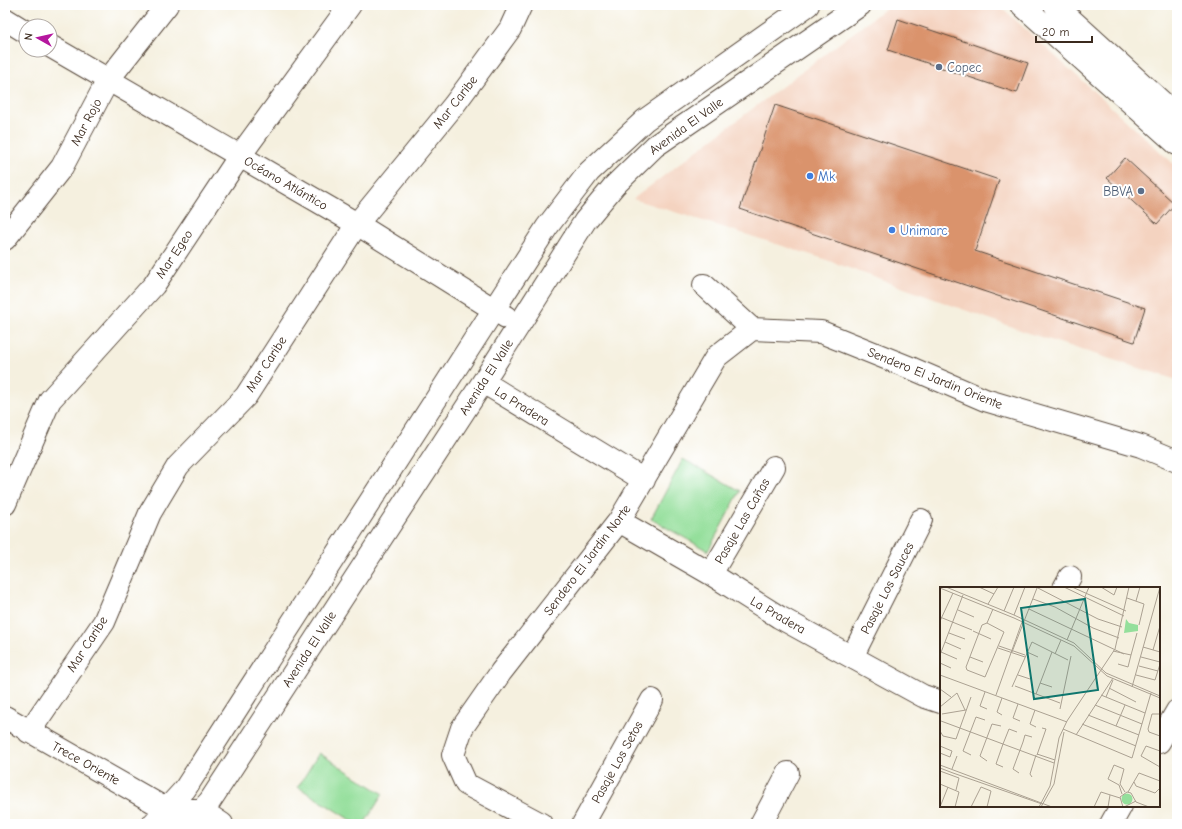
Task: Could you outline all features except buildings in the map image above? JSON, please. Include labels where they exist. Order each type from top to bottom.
[{"type":"street","name":"Mar Rojo","points":[[5,239],[62,167],[108,80],[167,5]]},
{"type":"street","name":"Mar Egeo","points":[[5,504],[50,400],[154,285],[239,157],[350,5]]},
{"type":"street","name":"Mar Caribe","points":[[29,732],[104,622],[150,513],[178,466],[246,396],[357,224],[454,105],[510,29],[521,5]]},
{"type":"street","name":"Avenida El Valle","points":[[164,819],[185,789],[547,227],[589,172],[645,120],[808,5]]},
{"type":"street","name":"Avenida El Valle","points":[[195,817],[210,801],[483,382],[585,221],[614,186],[655,146],[860,5]]},
{"type":"street","points":[[1022,5],[1177,144]]},
{"type":"street","points":[[1055,5],[1177,116]]},
{"type":"street","points":[[5,19],[18,27]]},
{"type":"street","name":"Océano Atlántico","points":[[58,51],[239,157],[357,224],[495,309],[519,326]]},
{"type":"street","points":[[563,206],[585,221]]},
{"type":"street","points":[[704,285],[752,329]]},
{"type":"street","name":"Sendero El Jardin Oriente","points":[[752,329],[821,332],[985,400],[1141,446],[1177,460]]},
{"type":"street","name":"Sendero El Jardin Norte","points":[[541,824],[466,784],[453,755],[462,728],[501,672],[619,521],[716,357],[752,329]]},
{"type":"street","name":"La Pradera","points":[[483,382],[644,480]]},
{"type":"street","name":"Pasaje Las Cañas","points":[[711,574],[774,467]]},
{"type":"street","name":"Pasaje Los Sauces","points":[[852,657],[921,520]]},
{"type":"street","name":"La Pradera","points":[[619,521],[711,574],[779,617],[923,696],[940,702]]},
{"type":"street","name":"Pasaje Los Setos","points":[[583,824],[652,700]]},
{"type":"street","points":[[1160,740],[1177,711]]},
{"type":"street","name":"Trece Oriente","points":[[5,717],[164,819],[195,817]]},
{"type":"street","points":[[761,824],[788,773]]},
{"type":"street","points":[[1111,824],[1120,807]]},
{"type":"street","points":[[195,817],[222,824]]},
{"type":"shaded area","points":[[890,5],[999,5],[1177,167],[1177,380],[1031,334],[821,258],[633,199]]},
{"type":"green space","points":[[683,459],[740,491],[708,551],[651,519]]},
{"type":"green space","points":[[319,753],[383,794],[364,824],[357,824],[298,787]]},
{"type":"place","name":"Copec","points":[[939,67]]},
{"type":"place","name":"Mk","points":[[810,176]]},
{"type":"place","name":"BBVA","points":[[1141,191]]},
{"type":"place","name":"Unimarc","points":[[892,230]]}]
